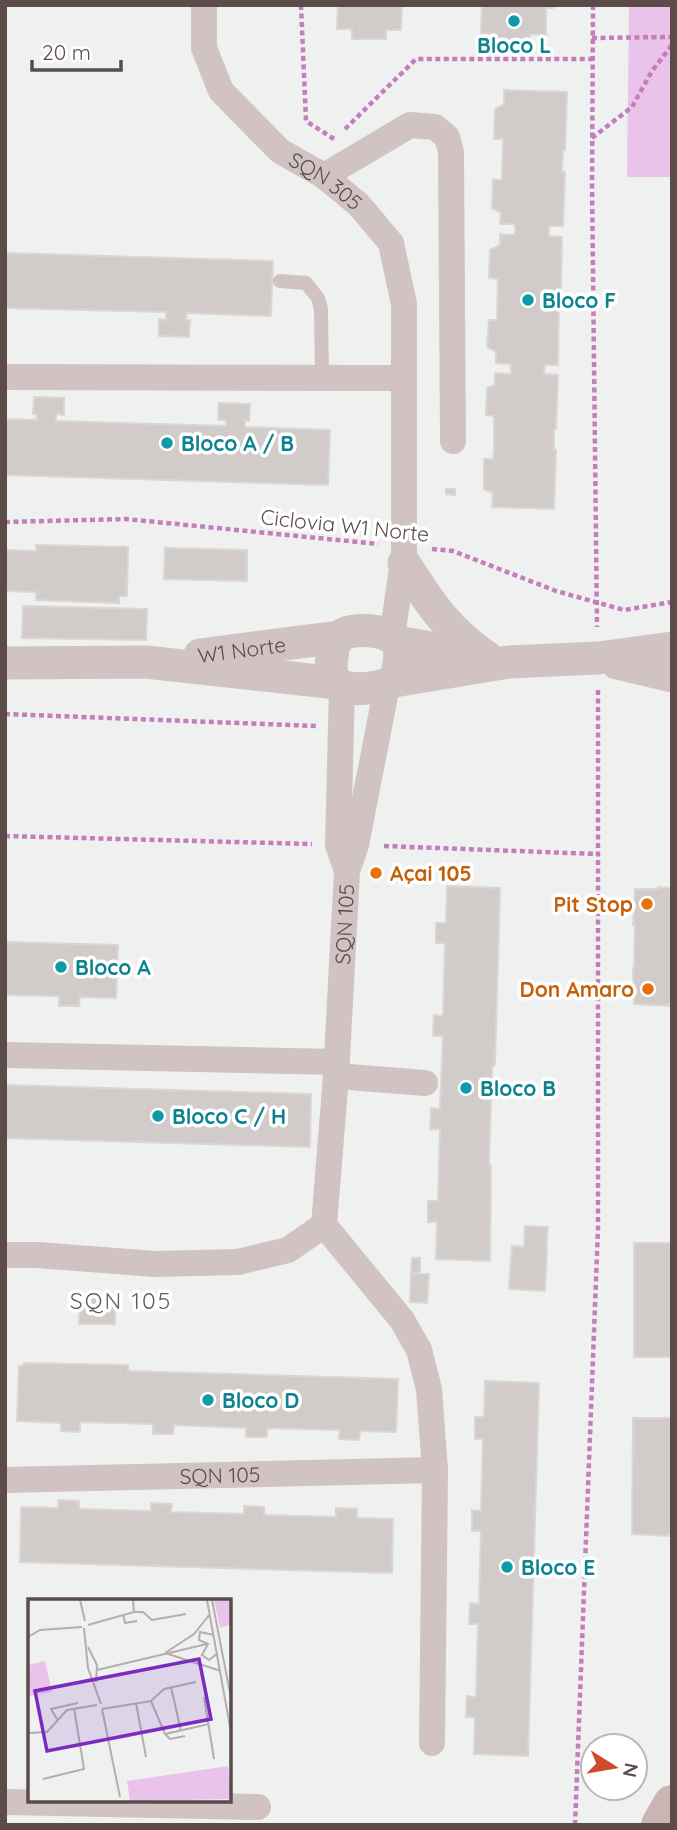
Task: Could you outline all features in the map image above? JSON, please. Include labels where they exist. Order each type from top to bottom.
[{"type":"main road","points":[[660,1825],[672,1804]]},
{"type":"street","name":"SQN 305","points":[[204,5],[204,48],[221,91],[280,151],[324,176],[359,205],[391,243],[404,304],[404,556],[394,639]]},
{"type":"street","points":[[324,176],[410,125],[435,127],[447,137],[451,152],[453,441]]},
{"type":"street","points":[[5,377],[403,378]]},
{"type":"street","name":"SQN 305","points":[[345,634],[374,613],[383,601],[404,556]]},
{"type":"street","points":[[404,556],[443,621],[473,648],[499,660]]},
{"type":"street","points":[[499,660],[367,631],[345,634],[333,648],[331,673],[339,684],[365,689],[499,660],[598,658],[672,648]]},
{"type":"street","name":"W1 Norte","points":[[146,662],[345,634]]},
{"type":"street","points":[[390,684],[398,672],[399,651],[394,639]]},
{"type":"street","points":[[598,658],[672,676]]},
{"type":"street","name":"W1 Norte","points":[[5,663],[146,662],[339,684]]},
{"type":"street","name":"SQN 105","points":[[324,1225],[347,872],[339,684]]},
{"type":"street","name":"SQN 105","points":[[347,845],[390,684]]},
{"type":"street","points":[[5,1055],[336,1069],[425,1083]]},
{"type":"street","points":[[5,1255],[155,1264],[237,1262],[288,1250],[324,1225],[402,1320],[419,1350],[429,1389],[435,1470],[432,1743]]},
{"type":"street","name":"SQN 105","points":[[5,1480],[435,1470]]},
{"type":"street","points":[[7,1802],[258,1807]]},
{"type":"lane","points":[[281,281],[306,283],[318,298],[321,309],[322,378]]},
{"type":"path","points":[[301,5],[306,121],[359,155]]},
{"type":"path","points":[[575,1825],[598,1228],[598,658],[593,5]]},
{"type":"path","points":[[592,38],[672,37]]},
{"type":"path","points":[[592,139],[632,107],[652,71],[672,45]]},
{"type":"path","points":[[334,140],[416,59],[592,59]]},
{"type":"path","name":"Ciclovia W1 Norte","points":[[5,522],[126,519],[404,556],[453,551],[556,591],[624,610],[672,602]]},
{"type":"path","points":[[5,714],[323,727]]},
{"type":"path","points":[[5,836],[597,854]]},
{"type":"shaded area","points":[[629,5],[672,5],[672,177],[627,177]]},
{"type":"building","points":[[338,5],[402,5],[401,30],[386,30],[386,39],[352,39],[352,29],[337,29]]},
{"type":"building","name":"Bloco L","points":[[475,5],[553,5],[553,8],[546,8],[546,35],[530,34],[530,44],[497,43],[497,34],[481,33],[482,6]]},
{"type":"building","name":"Bloco F","points":[[504,90],[567,92],[562,172],[565,172],[563,226],[549,226],[549,236],[562,237],[558,365],[545,365],[544,374],[558,375],[554,429],[554,509],[492,507],[493,493],[484,489],[484,459],[493,459],[494,449],[494,416],[486,415],[487,388],[495,385],[495,373],[511,374],[511,364],[496,363],[496,352],[487,347],[489,320],[497,320],[498,279],[489,278],[490,250],[500,245],[500,234],[515,235],[515,224],[500,224],[501,213],[492,208],[493,180],[502,180],[503,139],[494,139],[495,109],[504,104]]},
{"type":"building","points":[[5,253],[273,261],[271,316],[187,313],[186,320],[190,320],[189,337],[159,336],[159,319],[166,320],[166,312],[5,308]]},
{"type":"building","name":"Bloco A / B","points":[[34,397],[64,398],[64,415],[56,414],[56,421],[226,426],[226,420],[218,420],[219,403],[250,404],[249,421],[245,420],[245,427],[330,430],[328,485],[5,475],[5,419],[37,420],[37,414],[33,414]]},
{"type":"building","points":[[446,489],[455,489],[455,495],[446,494]]},
{"type":"building","points":[[36,545],[128,547],[127,596],[119,596],[119,603],[36,600],[36,592],[5,591],[5,550],[36,551]]},
{"type":"building","points":[[165,548],[247,550],[247,581],[164,579]]},
{"type":"building","points":[[23,606],[147,609],[146,640],[22,638]]},
{"type":"building","name":"Bloco B","points":[[447,886],[500,888],[489,1163],[490,1261],[436,1259],[437,1222],[428,1222],[428,1201],[438,1201],[440,1129],[430,1129],[431,1108],[440,1109],[443,1036],[433,1036],[434,1015],[443,1016],[445,943],[436,943],[436,923],[446,923]]},
{"type":"building","points":[[672,888],[672,1004],[668,1004],[669,1006],[634,1004],[635,889]]},
{"type":"building","name":"Bloco A","points":[[5,942],[118,945],[116,998],[80,997],[79,1006],[59,1006],[59,996],[5,995]]},
{"type":"building","name":"Bloco C / H","points":[[5,1085],[311,1094],[310,1147],[5,1138]]},
{"type":"building","points":[[525,1226],[548,1227],[545,1291],[509,1289],[512,1246],[524,1247]]},
{"type":"building","points":[[634,1243],[672,1243],[672,1357],[634,1357]]},
{"type":"building","points":[[412,1258],[420,1258],[420,1273],[411,1273]]},
{"type":"building","points":[[411,1273],[429,1274],[427,1303],[410,1302]]},
{"type":"building","points":[[80,1296],[115,1297],[115,1324],[79,1324]]},
{"type":"building","name":"Bloco D","points":[[24,1363],[128,1365],[128,1371],[398,1379],[396,1432],[360,1431],[359,1440],[339,1439],[340,1430],[267,1428],[267,1437],[246,1437],[246,1428],[174,1425],[173,1434],[153,1434],[153,1424],[80,1422],[80,1432],[61,1431],[61,1423],[17,1421],[19,1366],[24,1366]]},
{"type":"building","name":"Bloco E","points":[[485,1381],[539,1383],[528,1756],[474,1754],[475,1717],[466,1717],[467,1696],[476,1697],[478,1624],[469,1624],[470,1603],[479,1604],[481,1531],[472,1531],[472,1510],[481,1511],[483,1439],[475,1439],[475,1417],[484,1417]]},
{"type":"building","points":[[633,1418],[672,1418],[672,1534],[668,1534],[669,1536],[632,1534]]},
{"type":"building","points":[[59,1500],[79,1501],[79,1509],[151,1511],[151,1503],[172,1504],[171,1512],[244,1514],[244,1506],[264,1507],[264,1515],[336,1517],[336,1508],[357,1509],[357,1518],[393,1519],[392,1573],[20,1562],[21,1507],[58,1508]]},
{"type":"place","name":"Bloco L","points":[[514,21]]},
{"type":"place","name":"Bloco F","points":[[528,300]]},
{"type":"place","name":"Bloco A / B","points":[[167,443]]},
{"type":"place","name":"Açai 105","points":[[376,873]]},
{"type":"place","name":"Pit Stop","points":[[647,904]]},
{"type":"place","name":"Bloco A","points":[[61,967]]},
{"type":"place","name":"Don Amaro","points":[[648,989]]},
{"type":"place","name":"Bloco B","points":[[466,1088]]},
{"type":"place","name":"Bloco C / H","points":[[158,1116]]},
{"type":"place","name":"Bloco D","points":[[208,1400]]},
{"type":"place","name":"Bloco E","points":[[507,1567]]},
{"type":"district","name":"SQN 105","points":[[121,1300]]}]
